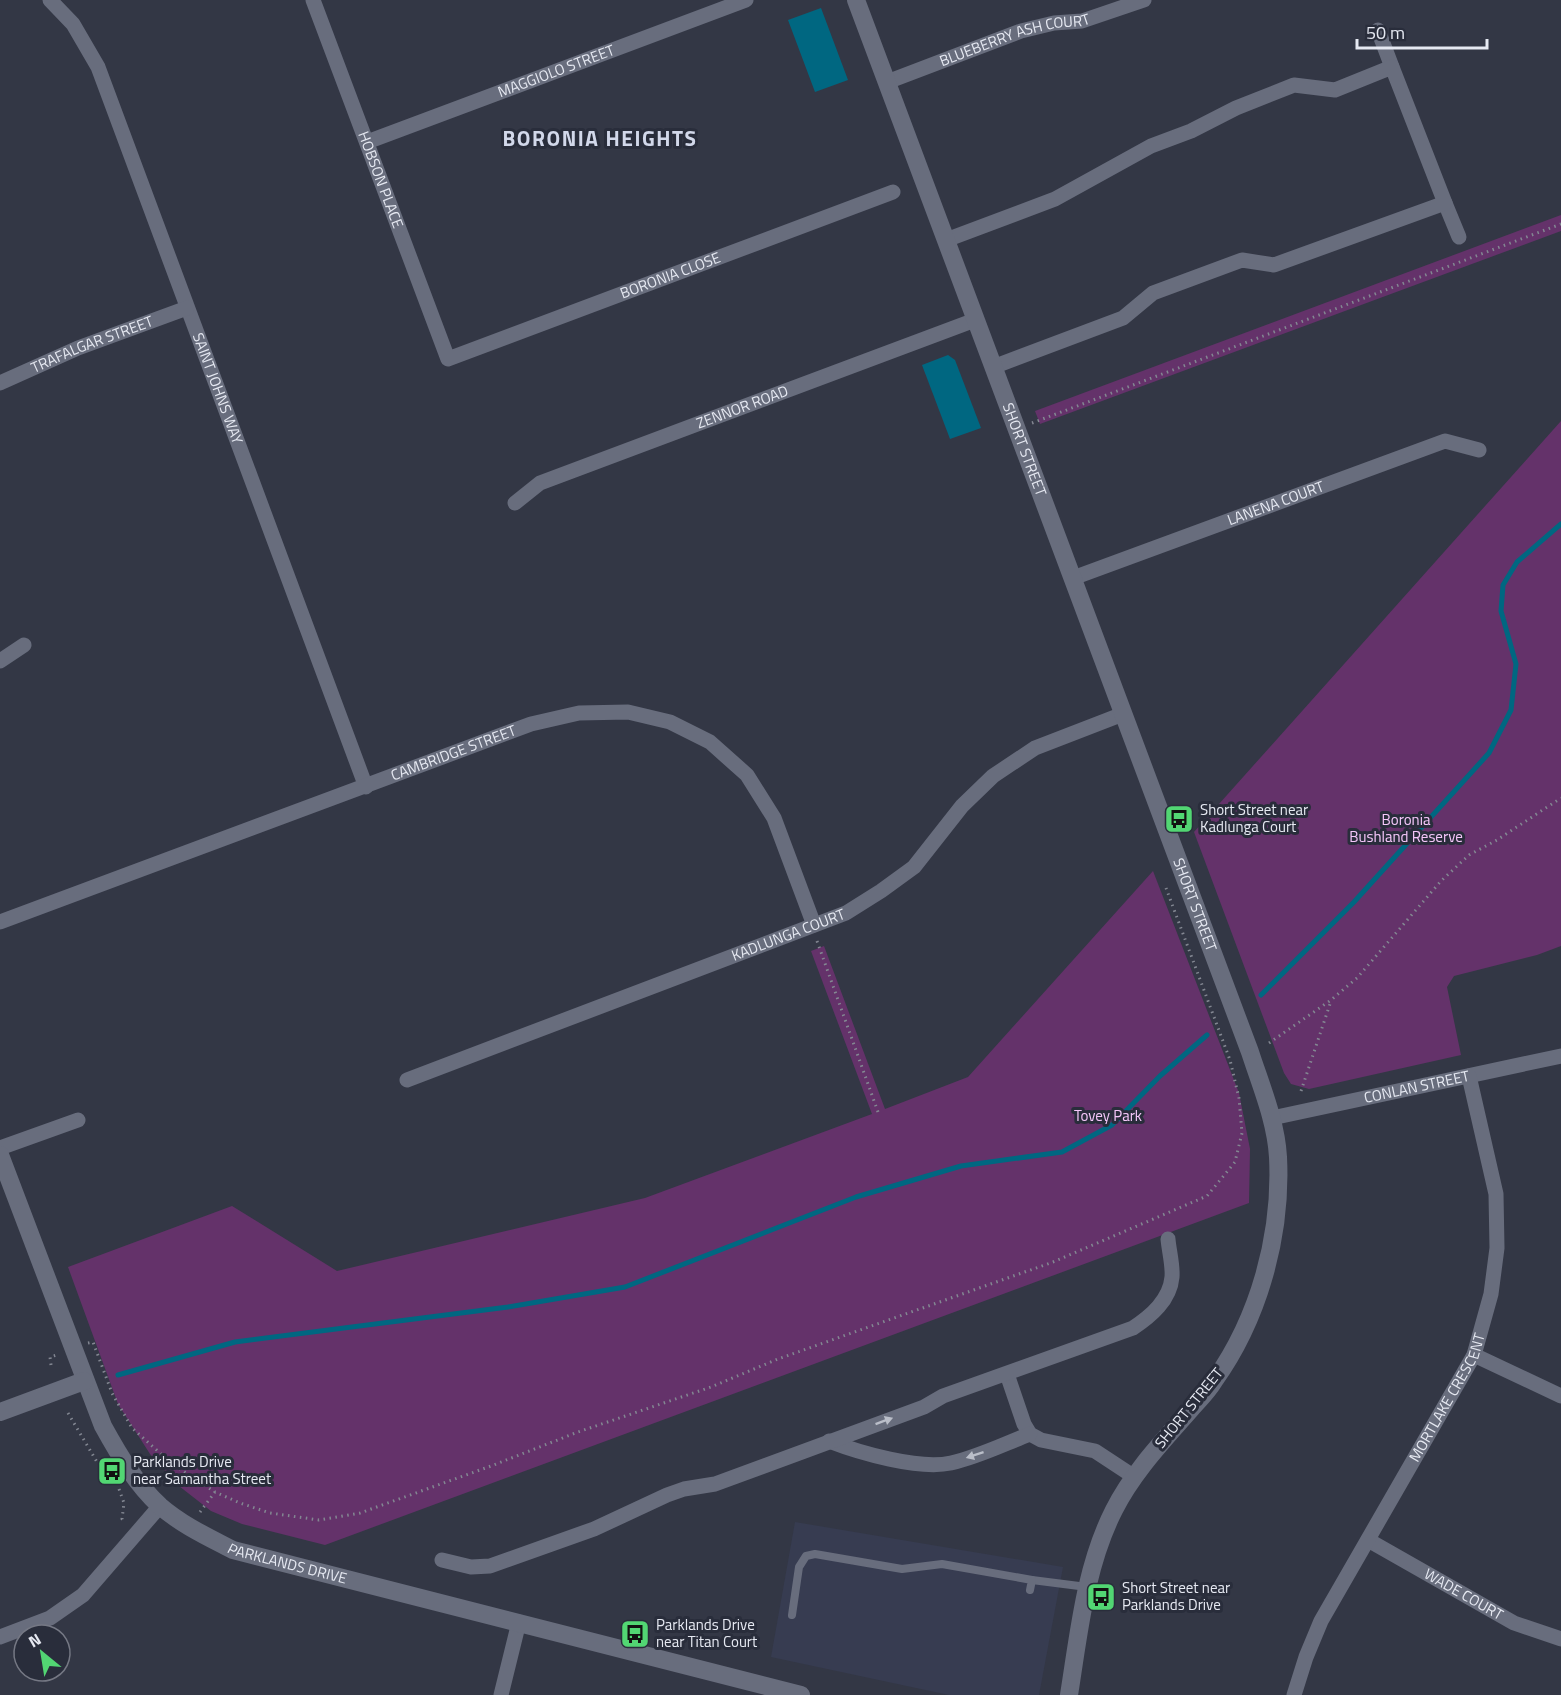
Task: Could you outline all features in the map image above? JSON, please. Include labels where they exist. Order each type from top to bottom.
[{"type":"street","name":"SAINT JOHNS WAY","points":[[50,0],[72,24],[98,67],[366,787]]},
{"type":"street","name":"HOBSON PLACE","points":[[313,0],[448,359]]},
{"type":"street","name":"MAGGIOLO STREET","points":[[367,142],[746,0]]},
{"type":"street","name":"SHORT STREET","points":[[856,0],[1250,1052],[1272,1118],[1278,1156],[1272,1240],[1262,1284],[1244,1331],[1214,1382],[1133,1476],[1113,1511],[1096,1553],[1087,1587],[1068,1695]]},
{"type":"street","name":"BLUEBERRY ASH COURT","points":[[887,82],[1021,31],[1054,23],[1082,21],[1144,0]]},
{"type":"street","points":[[1378,30],[1459,237]]},
{"type":"street","points":[[946,240],[1055,199],[1151,147],[1191,131],[1236,108],[1294,86],[1335,90],[1392,67]]},
{"type":"street","name":"BORONIA CLOSE","points":[[448,359],[893,192]]},
{"type":"street","points":[[993,367],[1123,318],[1153,293],[1242,260],[1274,265],[1444,203]]},
{"type":"street","name":"TRAFALGAR STREET","points":[[0,383],[78,348],[187,308]]},
{"type":"street","name":"ZENNOR ROAD","points":[[515,503],[540,483],[975,320]]},
{"type":"street","name":"LANENA COURT","points":[[1073,578],[1445,441],[1479,450]]},
{"type":"street","points":[[0,661],[24,645]]},
{"type":"street","name":"CAMBRIDGE STREET","points":[[0,922],[531,724],[579,713],[627,712],[670,723],[710,742],[747,775],[774,818],[814,925]]},
{"type":"street","name":"KADLUNGA COURT","points":[[407,1080],[846,913],[914,867],[962,806],[993,776],[1035,748],[1123,714]]},
{"type":"street","name":"CONLAN STREET","points":[[1272,1118],[1561,1056]]},
{"type":"street","name":"MORTLAKE CRESCENT","points":[[1294,1695],[1321,1621],[1474,1355],[1491,1294],[1497,1248],[1496,1194],[1469,1076]]},
{"type":"street","points":[[0,1148],[78,1120]]},
{"type":"street","name":"PARKLANDS DRIVE","points":[[0,1155],[103,1426],[127,1468],[160,1506],[192,1529],[233,1550],[801,1695]]},
{"type":"street","points":[[441,1560],[471,1568],[490,1566],[594,1529],[667,1495],[684,1489],[715,1484],[924,1407],[943,1396],[1133,1328],[1151,1316],[1162,1302],[1172,1278],[1168,1239]]},
{"type":"street","points":[[1474,1355],[1561,1396]]},
{"type":"street","points":[[1007,1374],[1024,1424],[1030,1434],[1041,1440],[1095,1451],[1133,1476]]},
{"type":"street","points":[[0,1412],[84,1381]]},
{"type":"street","points":[[829,1441],[849,1449],[919,1464],[950,1463],[1030,1434]]},
{"type":"street","points":[[0,1637],[50,1618],[83,1595],[160,1506]]},
{"type":"street","name":"WADE COURT","points":[[1368,1540],[1514,1623],[1561,1639]]},
{"type":"street","points":[[501,1695],[519,1622]]},
{"type":"lane","points":[[792,1615],[799,1567],[806,1556],[815,1554],[902,1569],[942,1564],[1087,1587]]},
{"type":"lane","points":[[1029,1590],[1032,1580]]},
{"type":"path","points":[[1017,428],[1561,224]]},
{"type":"path","points":[[1269,1043],[1331,1000],[1357,978],[1441,880],[1470,855],[1561,798]]},
{"type":"path","points":[[51,1365],[50,1357],[93,1342],[112,1393],[132,1428],[171,1463],[215,1492],[270,1513],[319,1520],[360,1513],[578,1432],[711,1387],[778,1359],[1053,1262],[1207,1196],[1235,1162],[1242,1133],[1239,1098],[1230,1060],[1166,888]]},
{"type":"path","points":[[814,925],[817,943],[878,1112]]},
{"type":"path","points":[[1301,1091],[1331,1000]]},
{"type":"path","points":[[68,1413],[97,1462],[120,1490],[124,1503],[122,1519],[126,1523]]},
{"type":"path","points":[[200,1513],[215,1492]]},
{"type":"shaded area","points":[[795,1522],[1063,1567],[1039,1695],[949,1695],[771,1657]]},
{"type":"green space","points":[[1561,215],[1561,231],[1040,424],[1035,411]]},
{"type":"green space","name":"Boronia Bushland Reserve","points":[[1561,421],[1561,946],[1537,955],[1454,976],[1447,987],[1461,1055],[1309,1089],[1291,1084],[1284,1073],[1194,832]]},
{"type":"green space","name":"Tovey Park","points":[[1153,871],[1239,1093],[1250,1149],[1249,1203],[325,1545],[242,1524],[211,1511],[179,1486],[150,1454],[118,1404],[68,1267],[232,1206],[337,1271],[645,1198],[872,1114],[811,951],[824,946],[885,1109],[968,1077]]},
{"type":"water","points":[[821,8],[848,80],[815,92],[788,20]]},
{"type":"water","points":[[948,355],[955,360],[981,428],[950,439],[922,365]]},
{"type":"waterway","points":[[1261,995],[1354,902],[1489,753],[1511,710],[1516,664],[1501,611],[1503,585],[1517,562],[1561,524]]},
{"type":"waterway","points":[[118,1375],[235,1342],[508,1307],[625,1287],[856,1197],[961,1166],[1062,1152],[1112,1125],[1160,1076],[1207,1035]]},
{"type":"place","name":"Short Street near Kadlunga Court","points":[[1179,819]]},
{"type":"place","name":"Parklands Drive near Samantha Street","points":[[112,1471]]},
{"type":"place","name":"Short Street near Parklands Drive","points":[[1101,1597]]},
{"type":"place","name":"Parklands Drive near Titan Court","points":[[635,1634]]},
{"type":"district","name":"BORONIA HEIGHTS","points":[[600,139]]}]
